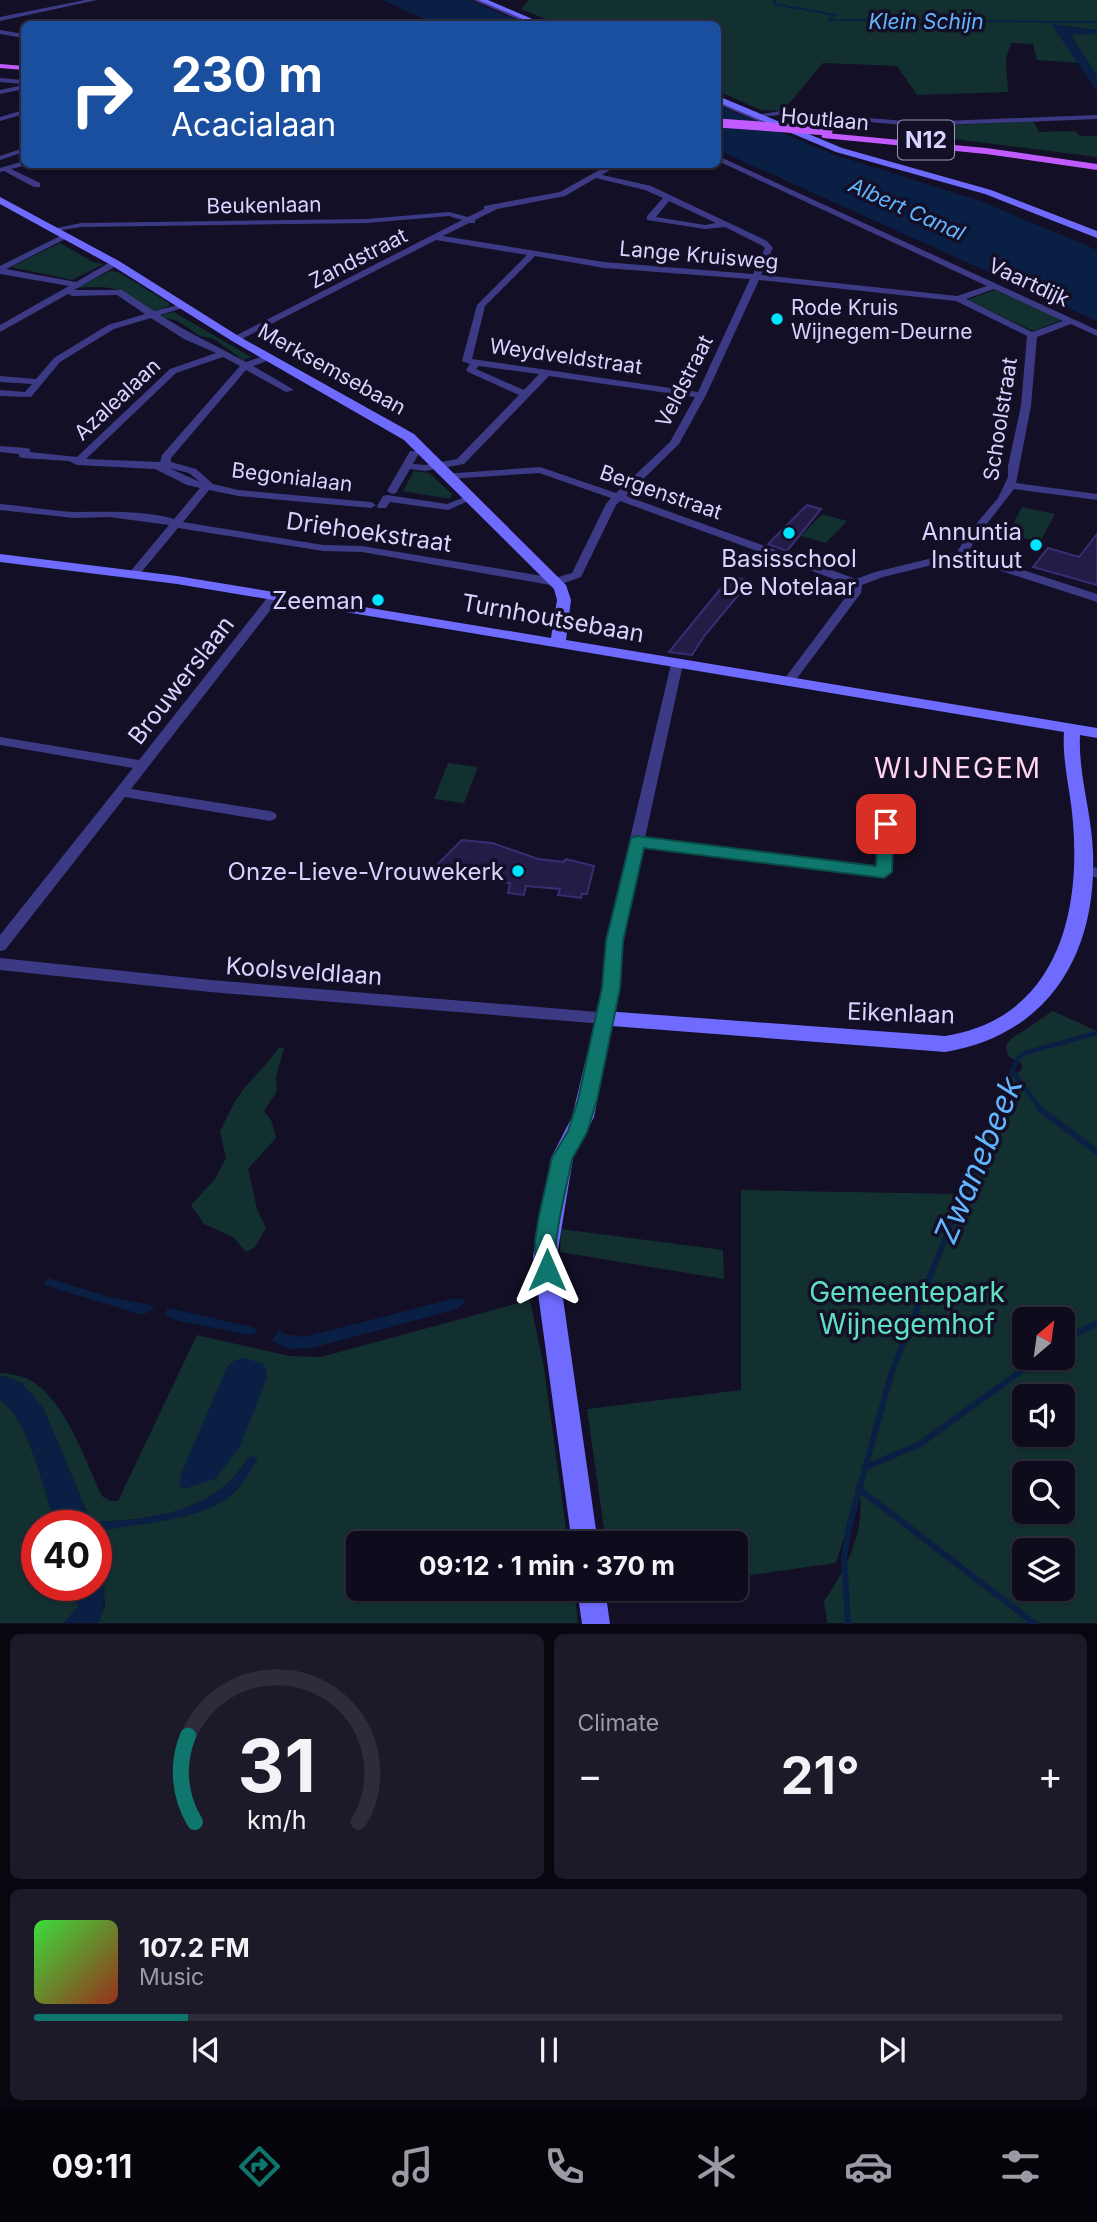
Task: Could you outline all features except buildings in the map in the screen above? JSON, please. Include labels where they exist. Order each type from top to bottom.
[{"type":"main road","points":[[482,0],[533,21]]},
{"type":"main road","points":[[0,68],[21,70]]},
{"type":"main road","points":[[721,102],[839,150],[988,192],[1097,235]]},
{"type":"main road","name":"Houtlaan","points":[[721,125],[827,134],[1097,164]]},
{"type":"main road","name":"Merksemsebaan","points":[[0,200],[115,263],[236,339],[409,437],[556,582]]},
{"type":"main road","name":"Turnhoutsebaan","points":[[0,558],[135,573],[1097,733]]},
{"type":"main road","points":[[556,582],[564,593],[558,643]]},
{"type":"main road","name":"Eikenlaan","points":[[604,1018],[917,1043],[945,1044],[982,1036],[1051,991],[1069,974],[1083,951],[1091,930],[1096,873],[1071,749],[1072,730]]},
{"type":"main road","points":[[583,1531],[545,1256],[562,1158],[583,1117],[604,1018]]},
{"type":"main road","points":[[593,1601],[596,1623]]},
{"type":"street","points":[[0,19],[94,0]]},
{"type":"street","points":[[476,0],[526,21]]},
{"type":"street","points":[[0,32],[21,36]]},
{"type":"street","points":[[0,80],[21,84]]},
{"type":"street","points":[[0,92],[21,86]]},
{"type":"street","points":[[0,119],[21,113]]},
{"type":"street","points":[[759,118],[780,113],[918,124],[1097,117]]},
{"type":"street","points":[[0,158],[21,151]]},
{"type":"street","name":"Vaartdijk","points":[[721,159],[1097,333]]},
{"type":"street","points":[[2,170],[21,164]]},
{"type":"street","name":"Zandstraat","points":[[449,214],[562,194],[610,168]]},
{"type":"street","points":[[2,170],[37,185]]},
{"type":"street","name":"Veldstraat","points":[[556,582],[578,575],[617,497],[674,444],[701,395],[769,248],[764,243],[640,186],[596,176]]},
{"type":"street","name":"Veldstraat","points":[[668,198],[650,218],[705,227],[725,225]]},
{"type":"street","name":"Zandstraat","points":[[236,339],[472,221],[494,207]]},
{"type":"street","name":"Beukenlaan","points":[[60,232],[81,225],[378,220],[449,214],[472,221]]},
{"type":"street","points":[[0,270],[60,232]]},
{"type":"street","name":"Lange Kruisweg","points":[[438,237],[604,265],[756,277],[958,299],[1032,335]]},
{"type":"street","points":[[526,394],[471,370],[481,305],[534,253]]},
{"type":"street","points":[[0,329],[75,289],[115,263]]},
{"type":"street","name":"Merksemsebaan","points":[[0,270],[75,289],[119,292],[187,337],[289,390]]},
{"type":"street","name":"Lange Kruisweg","points":[[958,299],[994,286]]},
{"type":"street","points":[[0,393],[28,395],[57,360],[93,337],[111,327],[183,305]]},
{"type":"street","name":"Schoolstraat","points":[[962,554],[970,537],[1012,486],[1026,406],[1032,335],[1071,321]]},
{"type":"street","name":"Azalealaan","points":[[77,462],[173,370],[224,354]]},
{"type":"street","points":[[0,449],[26,451],[23,454],[72,458],[77,462],[161,465],[245,366],[269,357]]},
{"type":"street","name":"Weydveldstraat","points":[[472,361],[701,395]]},
{"type":"street","points":[[442,471],[460,462],[546,373]]},
{"type":"street","points":[[0,379],[39,382]]},
{"type":"street","points":[[392,491],[414,453]]},
{"type":"street","name":"Begonialaan","points":[[161,465],[191,483],[238,493],[377,506],[387,498],[448,507],[470,498]]},
{"type":"street","name":"Bergenstraat","points":[[407,466],[442,471],[540,470],[856,583]]},
{"type":"street","points":[[135,573],[208,485]]},
{"type":"street","points":[[1012,486],[1097,496]]},
{"type":"street","name":"Driehoekstraat","points":[[0,507],[74,515],[135,516],[315,547],[362,549],[556,582]]},
{"type":"street","points":[[788,682],[857,590],[856,583],[879,574],[962,554],[1097,598]]},
{"type":"street","name":"Brouwerslaan","points":[[0,946],[275,596]]},
{"type":"street","points":[[604,1018],[611,988],[614,941],[677,664]]},
{"type":"street","points":[[0,741],[143,765]]},
{"type":"street","points":[[122,792],[270,816]]},
{"type":"street","points":[[637,842],[884,872],[888,799]]},
{"type":"street","name":"Koolsveldlaan","points":[[0,964],[210,986],[604,1018]]},
{"type":"green space","points":[[529,0],[1097,0],[1097,30],[1052,24],[1079,63],[1037,60],[1033,44],[1011,43],[1006,58],[1008,92],[917,95],[897,66],[823,63],[783,111],[761,110],[721,92],[721,21],[551,21],[521,9]]},
{"type":"green space","points":[[1097,34],[1097,76],[1071,35]]},
{"type":"green space","points":[[1033,121],[1039,132],[1075,131],[1080,136],[1097,136],[1097,157],[954,139],[953,134],[947,130],[924,127]]},
{"type":"green space","points":[[60,243],[93,262],[104,264],[72,280],[11,267]]},
{"type":"green space","points":[[110,271],[118,272],[169,303],[169,306],[153,311],[118,290],[100,287],[76,288]]},
{"type":"green space","points":[[995,290],[1062,320],[1033,331],[967,300]]},
{"type":"green space","points":[[174,312],[251,357],[243,360],[214,339],[200,336],[178,321],[162,317]]},
{"type":"green space","points":[[414,471],[429,473],[452,494],[450,499],[403,491]]},
{"type":"green space","points":[[1022,507],[1055,514],[1040,542],[1008,534]]},
{"type":"green space","points":[[822,514],[847,521],[826,543],[801,536]]},
{"type":"green space","points":[[448,763],[478,767],[464,803],[434,799]]},
{"type":"green space","name":"Gemeentepark Wijnegemhof","points":[[1053,1011],[1097,1031],[1097,1623],[827,1623],[824,1601],[841,1575],[857,1533],[860,1518],[859,1488],[836,1563],[748,1575],[748,1531],[604,1531],[587,1409],[741,1390],[741,1190],[962,1194],[1005,1079],[1009,1074],[1022,1069],[1022,1064],[1008,1056],[1006,1046],[1011,1039]]},
{"type":"green space","points":[[279,1047],[284,1048],[276,1077],[277,1091],[264,1111],[272,1122],[276,1138],[248,1169],[257,1209],[266,1228],[255,1247],[246,1252],[233,1237],[204,1224],[191,1205],[215,1179],[226,1158],[220,1132],[233,1106],[242,1091]]},
{"type":"green space","points":[[561,1229],[723,1250],[724,1279],[560,1252]]},
{"type":"green space","points":[[530,1300],[544,1368],[566,1531],[346,1531],[346,1601],[575,1601],[578,1623],[98,1623],[105,1601],[112,1601],[112,1529],[198,1511],[227,1499],[249,1458],[222,1490],[189,1508],[139,1519],[112,1521],[112,1510],[86,1510],[43,1407],[5,1376],[0,1377],[0,1373],[31,1381],[51,1398],[76,1438],[102,1496],[110,1501],[118,1501],[197,1335],[289,1356],[321,1357]]},
{"type":"green space","points":[[0,1400],[10,1409],[28,1439],[51,1510],[21,1510],[21,1601],[77,1601],[78,1607],[64,1623],[0,1623]]},
{"type":"water","points":[[382,0],[469,0],[520,21],[429,21]]},
{"type":"water","points":[[1051,24],[1097,30],[1097,34],[1071,35],[1097,76],[1097,91]]},
{"type":"water","name":"Albert Canal","points":[[721,106],[832,154],[980,201],[1097,250],[1097,321],[721,151]]},
{"type":"water","points":[[48,1278],[109,1297],[155,1306],[147,1313],[140,1314],[53,1288],[44,1284]]},
{"type":"water","points":[[452,1299],[462,1299],[465,1302],[457,1309],[312,1348],[290,1349],[272,1341],[279,1330],[285,1334],[304,1337]]},
{"type":"water","points":[[168,1308],[248,1326],[255,1328],[257,1333],[250,1335],[179,1321],[164,1315]]},
{"type":"water","points":[[244,1358],[264,1364],[267,1374],[240,1447],[215,1479],[184,1489],[179,1485],[181,1474],[227,1367],[235,1360]]},
{"type":"water","points":[[5,1376],[22,1383],[43,1407],[86,1510],[51,1510],[27,1439],[10,1408],[0,1400],[0,1377]]},
{"type":"water","points":[[250,1456],[258,1458],[229,1497],[200,1512],[112,1529],[112,1521],[159,1515],[201,1501],[236,1475]]},
{"type":"water","points":[[77,1601],[104,1601],[98,1623],[64,1623],[78,1607]]},
{"type":"waterway","name":"Klein Schijn","points":[[775,0],[774,4],[835,15],[829,20],[1097,22]]},
{"type":"waterway","name":"Zwanebeek","points":[[1012,1072],[1018,1058],[1025,1053],[1097,1033]]},
{"type":"waterway","name":"Zwanebeek","points":[[996,1111],[1012,1072]]},
{"type":"waterway","points":[[1012,1072],[1041,1110]]},
{"type":"waterway","name":"Zwanebeek","points":[[865,1467],[891,1374],[997,1109]]},
{"type":"waterway","points":[[1041,1110],[1097,1152]]},
{"type":"waterway","points":[[1075,1334],[1097,1323]]},
{"type":"waterway","points":[[865,1467],[920,1444],[1022,1370]]},
{"type":"waterway","name":"Zwanebeek","points":[[859,1489],[865,1467]]},
{"type":"waterway","name":"Zwanebeek","points":[[848,1624],[844,1558],[859,1489]]},
{"type":"waterway","points":[[859,1489],[1035,1624]]},
{"type":"place","name":"Rode Kruis Wijnegem-Deurne","points":[[777,319]]},
{"type":"place","name":"Basisschool De Notelaar","points":[[789,533]]},
{"type":"place","name":"Annuntia Instituut","points":[[1036,545]]},
{"type":"place","name":"Zeeman","points":[[378,600]]},
{"type":"place","name":"Onze-Lieve-Vrouwekerk","points":[[518,871]]},
{"type":"district","name":"WIJNEGEM","points":[[958,768]]},
{"type":"route","points":[[547,1270],[546,1241],[562,1158],[583,1117],[611,988],[614,941],[637,842],[884,872],[886,824]]}]
